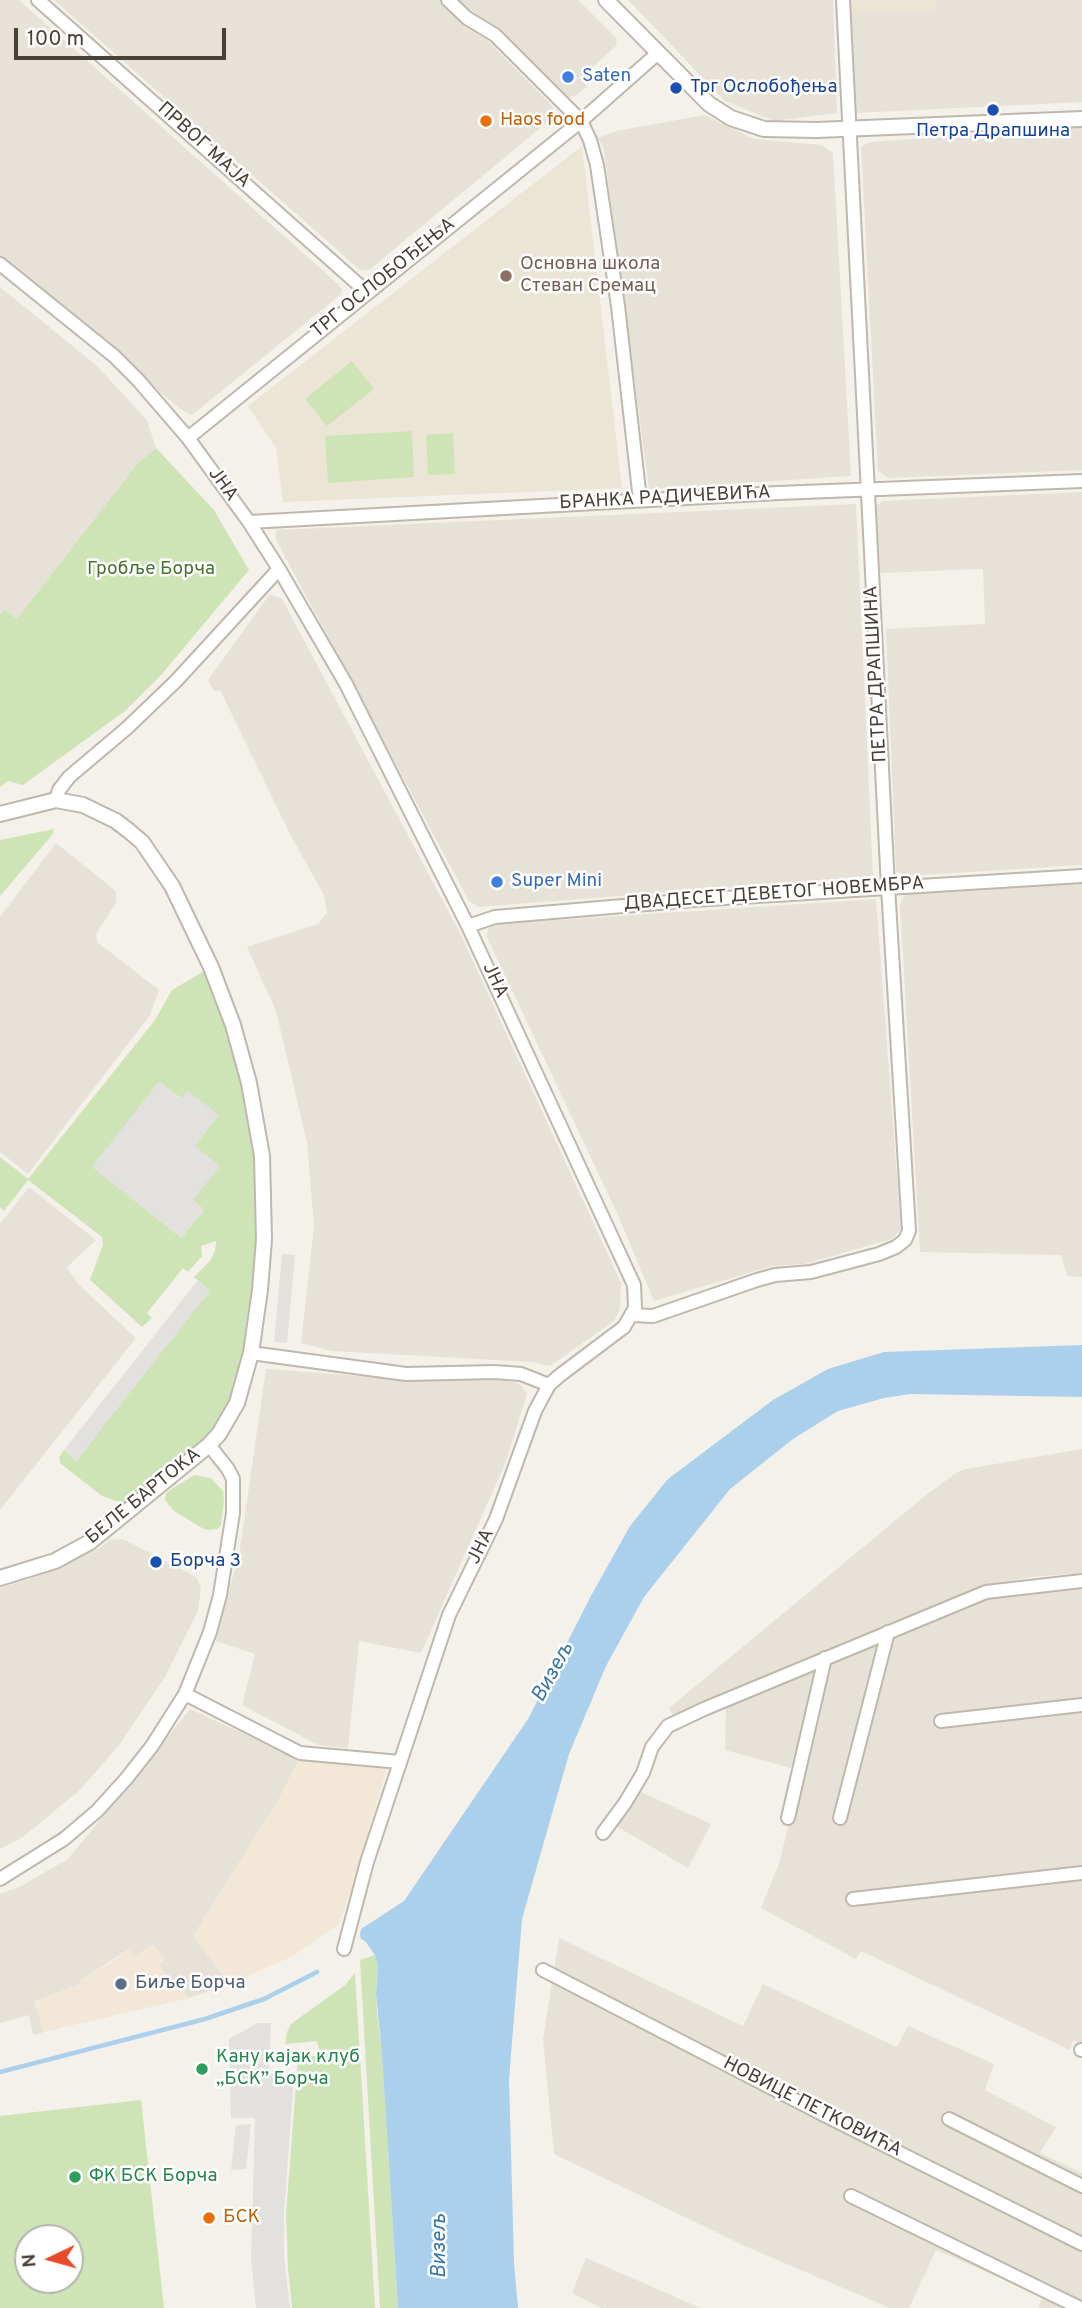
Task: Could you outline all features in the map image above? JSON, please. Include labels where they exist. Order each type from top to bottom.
[{"type":"street","name":"ПРВОГ МАЈА","points":[[38,0],[368,293]]},
{"type":"street","points":[[448,0],[467,18],[495,35],[581,121],[592,145],[618,306],[640,500]]},
{"type":"street","points":[[606,0],[709,104],[746,124],[776,131],[1082,119]]},
{"type":"street","name":"ПЕТРА ДРАПШИНА","points":[[632,1315],[653,1316],[766,1278],[811,1272],[879,1254],[896,1248],[905,1240],[909,1231],[888,887],[843,0]]},
{"type":"street","name":"ТРГ ОСЛОБОЂЕЊА","points":[[188,438],[581,121],[658,53]]},
{"type":"street","name":"ЈНА","points":[[0,264],[114,356],[138,380],[188,438],[249,522],[279,569],[346,684],[468,926],[630,1272],[635,1291],[632,1315],[614,1337],[549,1385],[535,1411],[496,1519],[449,1615],[367,1862],[344,1949]]},
{"type":"street","name":"БРАНКА РАДИЧЕВИЋА","points":[[249,522],[640,500],[1082,481]]},
{"type":"street","points":[[0,814],[56,800],[69,777],[127,728],[176,681],[279,569]]},
{"type":"street","name":"БЕЛЕ БАРТОКА","points":[[0,1578],[47,1564],[90,1542],[209,1445],[224,1427],[237,1403],[251,1353],[263,1253],[261,1156],[249,1083],[233,1025],[183,905],[159,864],[142,842],[116,821],[78,803],[56,800]]},
{"type":"street","name":"ДВАДЕСЕТ ДЕВЕТОГ НОВЕМБРА","points":[[468,926],[495,916],[694,900],[1082,876]]},
{"type":"street","points":[[251,1353],[405,1374],[521,1374],[549,1385]]},
{"type":"street","points":[[0,1879],[64,1839],[97,1811],[152,1746],[185,1694],[217,1607],[233,1513],[233,1479],[209,1445]]},
{"type":"street","points":[[603,1833],[625,1803],[643,1773],[652,1747],[668,1726],[985,1592],[1082,1581]]},
{"type":"street","points":[[840,1818],[887,1632]]},
{"type":"street","points":[[788,1818],[825,1658]]},
{"type":"street","points":[[185,1694],[299,1753],[400,1762]]},
{"type":"street","points":[[941,1721],[1082,1704]]},
{"type":"street","points":[[853,1899],[1082,1873]]},
{"type":"street","name":"НОВИЦЕ ПЕТКОВИЋА","points":[[543,1970],[1082,2244]]},
{"type":"street","points":[[949,2119],[1082,2186]]},
{"type":"street","points":[[850,2196],[1080,2308]]},
{"type":"shaded area","points":[[0,0],[19,0],[342,290],[340,295],[192,415],[182,410],[0,262]]},
{"type":"shaded area","points":[[54,0],[439,0],[466,26],[487,40],[552,106],[556,115],[369,270],[360,270]]},
{"type":"shaded area","points":[[458,0],[578,0],[617,39],[616,46],[581,78],[587,87],[566,98],[489,24]]},
{"type":"shaded area","points":[[628,0],[833,0],[837,113],[774,121],[725,101]]},
{"type":"shaded area","points":[[844,0],[1082,0],[1082,102],[855,113]]},
{"type":"shaded area","points":[[844,0],[937,0],[937,10],[845,13]]},
{"type":"shaded area","points":[[705,115],[754,139],[821,145],[833,153],[851,476],[649,489],[604,150],[598,138],[616,131]]},
{"type":"shaded area","points":[[1082,127],[1082,470],[888,478],[878,471],[861,147],[870,142]]},
{"type":"shaded area","name":"Основна школа Стеван Сремац","points":[[582,146],[622,488],[283,502],[276,448],[248,406]]},
{"type":"shaded area","points":[[0,287],[96,365],[147,420],[156,448],[137,464],[17,620],[4,610],[0,613]]},
{"type":"shaded area","points":[[1082,492],[1082,865],[904,876],[896,871],[886,629],[985,624],[983,569],[880,573],[875,507],[883,501]]},
{"type":"shaded area","points":[[856,504],[873,876],[478,907],[469,901],[275,538],[277,530]]},
{"type":"shaded area","points":[[270,594],[282,599],[460,933],[621,1283],[620,1309],[614,1321],[550,1366],[532,1362],[332,1351],[301,1343],[314,1226],[307,1142],[276,1011],[247,947],[318,924],[327,913],[324,895],[290,834],[220,690],[214,691],[208,680]]},
{"type":"shaded area","points":[[56,843],[116,891],[116,903],[96,934],[97,942],[159,990],[150,1015],[28,1174],[0,1152],[0,917]]},
{"type":"shaded area","points":[[1082,881],[1082,1277],[1067,1276],[1061,1255],[920,1252],[900,904],[905,894]]},
{"type":"shaded area","points":[[876,899],[901,1229],[892,1239],[804,1264],[772,1266],[654,1301],[617,1213],[486,935],[489,928],[497,924]]},
{"type":"shaded area","points":[[159,1081],[181,1099],[188,1091],[219,1115],[195,1146],[220,1166],[193,1200],[204,1210],[181,1238],[92,1167]]},
{"type":"shaded area","points":[[29,1187],[96,1240],[67,1267],[78,1284],[136,1338],[0,1510],[0,1224]]},
{"type":"shaded area","points":[[282,1254],[295,1255],[287,1343],[274,1342]]},
{"type":"shaded area","points":[[198,1280],[210,1291],[76,1461],[64,1450]]},
{"type":"shaded area","points":[[266,1369],[401,1379],[506,1379],[522,1386],[527,1394],[505,1464],[421,1653],[359,1641],[348,1748],[318,1745],[242,1705],[255,1654],[216,1641],[240,1549]]},
{"type":"shaded area","points":[[1082,1449],[1082,1573],[990,1584],[674,1717],[669,1708],[956,1473]]},
{"type":"shaded area","points":[[123,1539],[196,1577],[201,1587],[198,1611],[165,1677],[119,1745],[80,1790],[23,1837],[0,1849],[0,1588],[30,1579],[98,1549],[110,1540]]},
{"type":"shaded area","points":[[1082,1587],[1082,1699],[938,1714],[937,1726],[1082,1712],[1082,1867],[850,1895],[851,1904],[1082,1880],[1082,2044],[1073,2040],[1070,2050],[861,1951],[856,1959],[761,1908],[779,1864],[829,1662],[990,1599]]},
{"type":"shaded area","points":[[819,1668],[791,1768],[725,1750],[726,1707]]},
{"type":"shaded area","points":[[190,1709],[299,1759],[279,1799],[193,1936],[230,1984],[189,1998],[159,1965],[135,1957],[129,1949],[79,1981],[81,1984],[35,2001],[44,2032],[33,2035],[29,2015],[0,2023],[0,1894],[21,1886],[68,1859]]},
{"type":"shaded area","points":[[299,1759],[387,1767],[356,1876],[338,1925],[293,1956],[230,1984],[193,1936],[279,1799]]},
{"type":"shaded area","points":[[639,1791],[711,1824],[688,1868],[616,1826]]},
{"type":"shaded area","points":[[559,1938],[743,2026],[763,1984],[897,2047],[908,2026],[994,2064],[985,2090],[1056,2127],[1040,2153],[1082,2173],[1082,2308],[1038,2308],[1043,2297],[936,2250],[909,2308],[890,2308],[747,2247],[554,2154],[543,2039]]},
{"type":"shaded area","points":[[152,1944],[165,1959],[159,1965],[177,1989],[180,1987],[189,1998],[44,2032],[34,2001],[81,1984],[79,1980],[129,1949],[135,1956]]},
{"type":"shaded area","points":[[258,2023],[271,2023],[269,2074],[294,2075],[284,2214],[284,2257],[290,2308],[256,2308],[251,2260],[255,2118],[231,2118],[229,2039]]},
{"type":"shaded area","points":[[251,2124],[246,2169],[231,2170],[236,2125]]},
{"type":"shaded area","points":[[586,2258],[700,2308],[602,2308],[572,2293]]},
{"type":"green space","points":[[352,361],[374,389],[327,426],[305,399]]},
{"type":"green space","points":[[412,431],[414,477],[328,483],[325,436]]},
{"type":"green space","points":[[453,433],[455,474],[428,475],[426,435]]},
{"type":"green space","name":"Гробље Борча","points":[[156,448],[214,510],[249,570],[162,674],[125,711],[23,785],[8,781],[0,787],[0,614],[4,609],[17,619],[137,464]]},
{"type":"green space","points":[[54,829],[53,834],[0,896],[0,840]]},
{"type":"green space","points":[[211,967],[257,1127],[260,1290],[231,1415],[133,1507],[102,1496],[60,1463],[59,1457],[64,1450],[76,1461],[209,1290],[194,1277],[210,1261],[216,1241],[201,1246],[202,1256],[188,1272],[183,1268],[147,1313],[152,1318],[142,1327],[90,1280],[103,1245],[102,1237],[28,1180],[4,1211],[0,1207],[0,1157],[28,1179],[155,1020],[172,990]],"holes":[[[159,1082],[182,1099],[188,1091],[195,1146],[193,1200],[204,1210],[181,1238]]]},
{"type":"green space","points":[[194,1475],[211,1478],[223,1491],[221,1525],[218,1529],[202,1528],[174,1511],[165,1500],[170,1490]]},
{"type":"green space","points":[[375,1955],[378,1967],[377,2012],[398,2308],[380,2308],[360,1960]]},
{"type":"green space","points":[[355,1973],[375,2308],[292,2308],[286,2214],[298,2059],[320,2055],[317,2041],[285,2044],[287,2032],[291,2024],[345,1985]]},
{"type":"green space","name":"ФК БСК Борча","points":[[141,2100],[164,2308],[0,2308],[0,2116]]},
{"type":"water","name":"Визељ","points":[[1082,1345],[1082,1397],[910,1394],[838,1411],[793,1439],[730,1489],[644,1597],[606,1666],[569,1754],[522,1919],[509,2079],[514,2263],[518,2308],[398,2308],[376,1993],[378,1967],[375,1955],[361,1939],[361,1929],[404,1901],[528,1719],[630,1526],[668,1479],[773,1400],[828,1369],[884,1352]]},
{"type":"waterway","points":[[0,2072],[205,2019],[264,1999],[317,1972]]},
{"type":"place","name":"Saten","points":[[568,77]]},
{"type":"place","name":"Трг Ослобођења","points":[[676,88]]},
{"type":"place","name":"Петра Драпшина","points":[[993,110]]},
{"type":"place","name":"Haos food","points":[[486,121]]},
{"type":"place","name":"Основна школа Стеван Сремац","points":[[506,276]]},
{"type":"place","name":"Super Mini","points":[[497,882]]},
{"type":"place","name":"Борча 3","points":[[156,1562]]},
{"type":"place","name":"Биље Борча","points":[[121,1984]]},
{"type":"place","name":"Кану кајак клуб „БСК” Борча","points":[[202,2069]]},
{"type":"place","name":"ФК БСК Борча","points":[[75,2177]]},
{"type":"place","name":"БСК","points":[[209,2218]]}]
